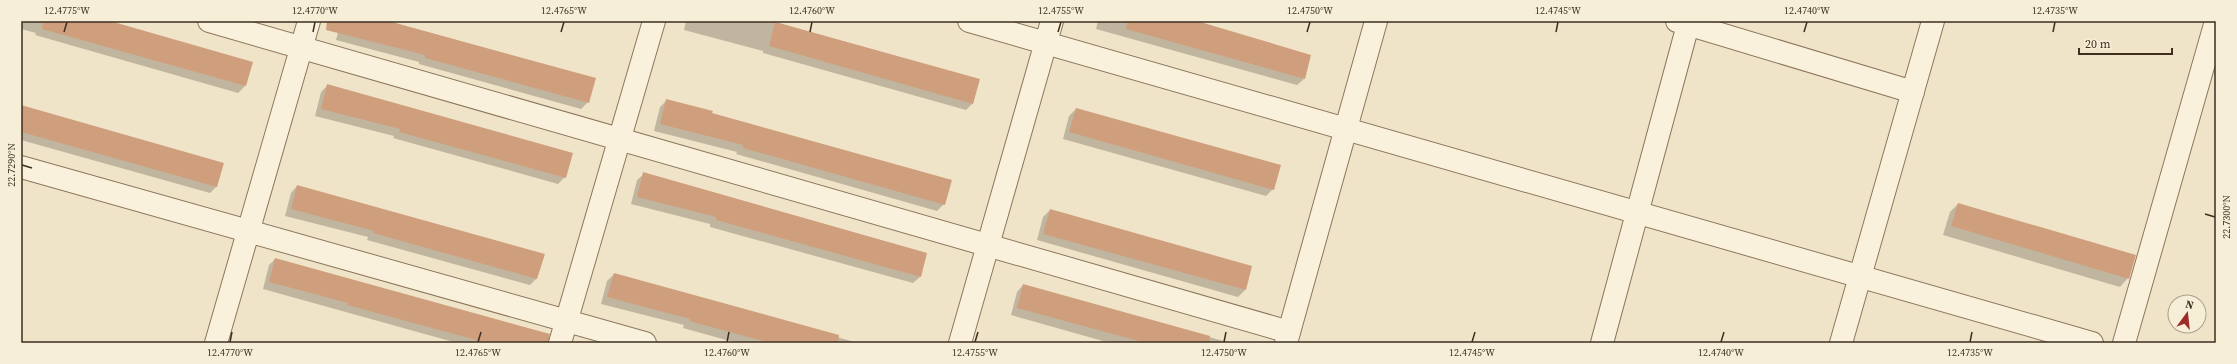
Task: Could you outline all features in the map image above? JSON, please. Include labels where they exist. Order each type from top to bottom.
[{"type":"street","points":[[210,21],[988,246],[1288,338],[1376,21]]},
{"type":"street","points":[[216,343],[309,21]]},
{"type":"street","points":[[560,343],[654,21]]},
{"type":"street","points":[[969,21],[2092,343]]},
{"type":"street","points":[[960,343],[1052,21]]},
{"type":"street","points":[[1841,343],[1933,21]]},
{"type":"street","points":[[2124,343],[2216,21]]},
{"type":"street","points":[[1602,343],[1685,22],[1913,92]]},
{"type":"street","points":[[21,167],[646,343]]},
{"type":"building","points":[[43,21],[110,21],[253,62],[246,86],[42,29]]},
{"type":"building","points":[[327,21],[388,21],[596,78],[589,103],[425,58],[425,55],[326,30]]},
{"type":"building","points":[[1127,21],[1197,21],[1311,55],[1305,79],[1126,29]]},
{"type":"building","points":[[775,22],[980,79],[973,104],[769,46]]},
{"type":"building","points":[[327,84],[573,153],[566,178],[399,132],[400,129],[321,109]]},
{"type":"building","points":[[666,99],[713,111],[712,113],[952,180],[945,205],[743,148],[743,145],[660,124]]},
{"type":"building","points":[[21,105],[224,163],[217,187],[21,132]]},
{"type":"building","points":[[1076,108],[1281,165],[1274,190],[1069,132]]},
{"type":"building","points":[[643,172],[927,253],[921,277],[716,220],[716,217],[637,197]]},
{"type":"building","points":[[297,185],[545,254],[537,279],[373,233],[374,231],[291,209]]},
{"type":"building","points":[[1958,203],[2136,255],[2129,279],[1951,226]]},
{"type":"building","points":[[1050,209],[1252,266],[1246,290],[1043,234]]},
{"type":"building","points":[[275,258],[550,334],[548,343],[487,343],[269,282]]},
{"type":"building","points":[[614,273],[839,335],[838,343],[770,343],[689,321],[690,319],[607,297]]},
{"type":"building","points":[[1023,284],[1210,336],[1209,343],[1146,343],[1017,308]]}]
